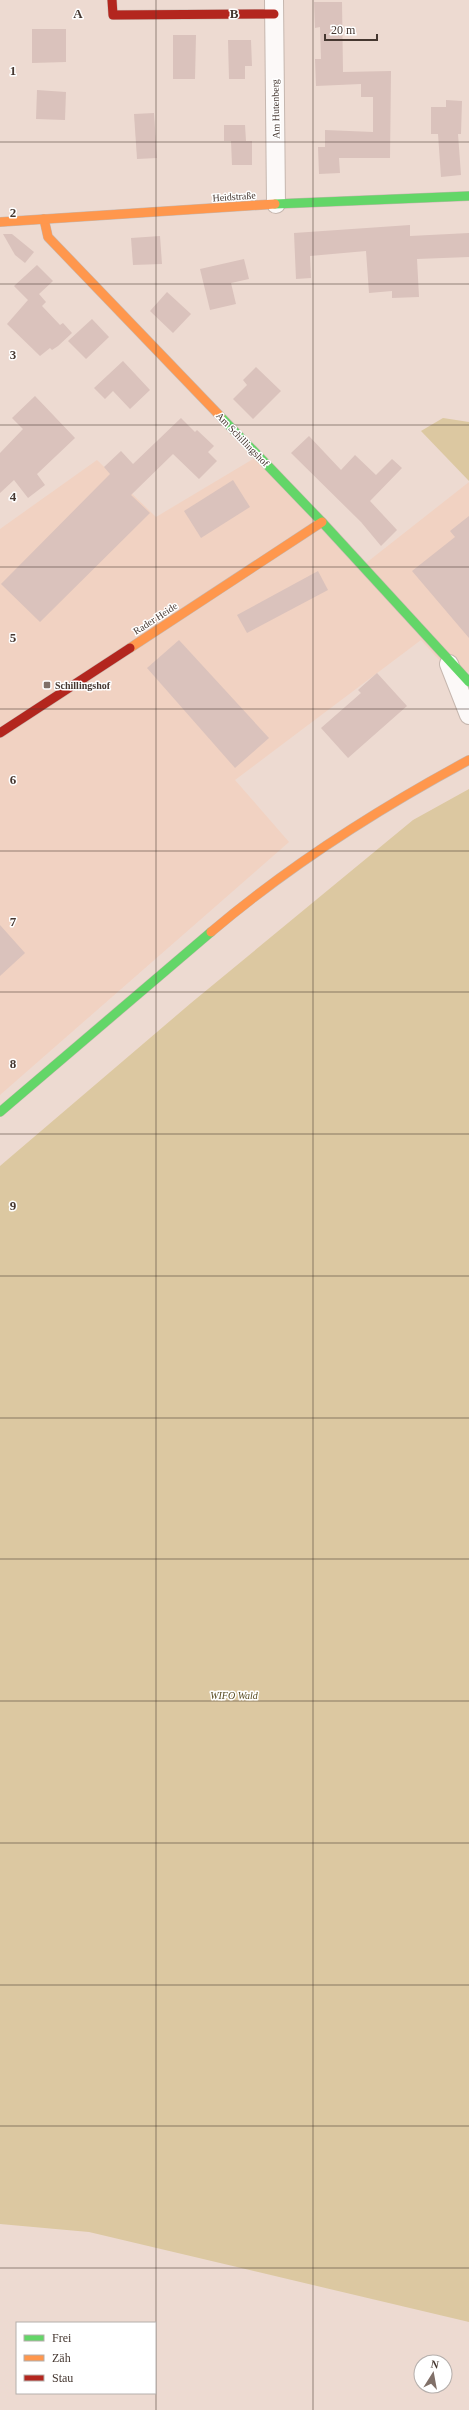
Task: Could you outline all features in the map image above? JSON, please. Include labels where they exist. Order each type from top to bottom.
[{"type":"street","name":"Am Hutenberg","points":[[112,0],[113,15],[274,7],[276,204]]},
{"type":"street","name":"Heidstraße","points":[[0,222],[276,204],[469,196]]},
{"type":"street","name":"Am Schillingshof","points":[[44,219],[48,237],[322,522],[469,682]]},
{"type":"street","name":"Rader Heide","points":[[0,733],[322,522]]},
{"type":"street","name":"Am Schillingshof","points":[[446,658],[469,715]]},
{"type":"street","points":[[0,1112],[225,920],[325,845],[404,794],[469,760]]},
{"type":"shaded area","points":[[263,453],[366,563],[469,482],[469,672],[442,663],[421,640],[235,780],[289,842],[0,1095],[0,529],[97,460],[156,517]]},
{"type":"green space","points":[[443,418],[469,422],[469,481],[421,431]]},
{"type":"green space","name":"WIFO Wald","points":[[469,789],[469,2322],[89,2232],[0,2224],[0,1166],[191,1003],[413,820]]},
{"type":"building","points":[[314,2],[342,2],[343,72],[391,71],[390,158],[339,158],[340,173],[319,174],[318,147],[325,147],[325,130],[373,132],[373,97],[361,97],[361,84],[316,86],[315,59],[321,59],[320,27],[315,28]]},
{"type":"building","points":[[32,29],[66,29],[66,62],[32,63]]},
{"type":"building","points":[[173,35],[196,35],[195,79],[173,79]]},
{"type":"building","points":[[228,40],[251,40],[252,66],[245,66],[245,79],[229,79]]},
{"type":"building","points":[[37,90],[66,92],[65,120],[36,119]]},
{"type":"building","points":[[446,100],[462,101],[461,134],[458,134],[461,175],[441,177],[438,134],[431,134],[431,107],[446,107]]},
{"type":"building","points":[[154,113],[157,158],[137,159],[134,114]]},
{"type":"building","points":[[224,125],[245,125],[246,141],[252,141],[252,165],[232,165],[231,141],[224,141]]},
{"type":"building","points":[[410,225],[410,236],[469,233],[469,257],[417,259],[419,297],[392,298],[392,291],[369,293],[366,251],[310,256],[311,278],[296,279],[294,233]]},
{"type":"building","points":[[3,234],[12,234],[34,252],[25,263],[15,255]]},
{"type":"building","points":[[160,236],[162,264],[133,265],[131,238]]},
{"type":"building","points":[[244,259],[249,279],[231,283],[236,304],[210,310],[200,269]]},
{"type":"building","points":[[37,265],[53,281],[39,294],[46,302],[42,306],[60,325],[63,323],[72,333],[58,346],[52,350],[50,348],[40,356],[7,324],[28,300],[14,286]]},
{"type":"building","points":[[167,292],[191,314],[173,333],[150,311]]},
{"type":"building","points":[[92,319],[109,337],[86,359],[68,341]]},
{"type":"building","points":[[123,361],[150,390],[130,409],[113,391],[105,399],[94,388]]},
{"type":"building","points":[[256,367],[281,391],[253,419],[233,399],[247,385],[243,380]]},
{"type":"building","points":[[35,396],[75,438],[37,474],[45,485],[28,498],[14,480],[0,493],[0,453],[23,429],[12,418]]},
{"type":"building","points":[[181,418],[195,432],[197,430],[214,446],[208,452],[217,461],[199,479],[173,454],[131,495],[150,513],[40,622],[1,584],[110,474],[104,467],[121,451],[133,464]]},
{"type":"building","points":[[309,436],[341,470],[355,455],[376,475],[392,459],[402,468],[370,501],[397,530],[381,546],[361,522],[291,453]]},
{"type":"building","points":[[233,480],[250,507],[201,538],[184,511]]},
{"type":"building","points":[[469,516],[469,638],[412,571],[455,537],[450,531]]},
{"type":"building","points":[[318,571],[328,590],[247,633],[237,615]]},
{"type":"building","points":[[179,640],[269,738],[235,768],[147,668]]},
{"type":"building","points":[[377,673],[407,706],[348,758],[321,728],[361,693],[358,690]]},
{"type":"building","points":[[0,925],[25,953],[0,976]]},
{"type":"traffic: fast","points":[[275,204],[469,196]]},
{"type":"traffic: fast","points":[[220,416],[322,522],[469,682]]},
{"type":"traffic: fast","points":[[0,1112],[211,932]]},
{"type":"traffic: slow","points":[[0,222],[275,204]]},
{"type":"traffic: slow","points":[[44,219],[48,237],[220,416]]},
{"type":"traffic: slow","points":[[130,648],[322,522]]},
{"type":"traffic: slow","points":[[211,932],[241,907],[303,861],[368,818],[469,760]]},
{"type":"traffic: jam","points":[[112,0],[113,15],[274,14]]},
{"type":"traffic: jam","points":[[0,733],[130,648]]},
{"type":"place","name":"Schillingshof","points":[[47,685]]}]
